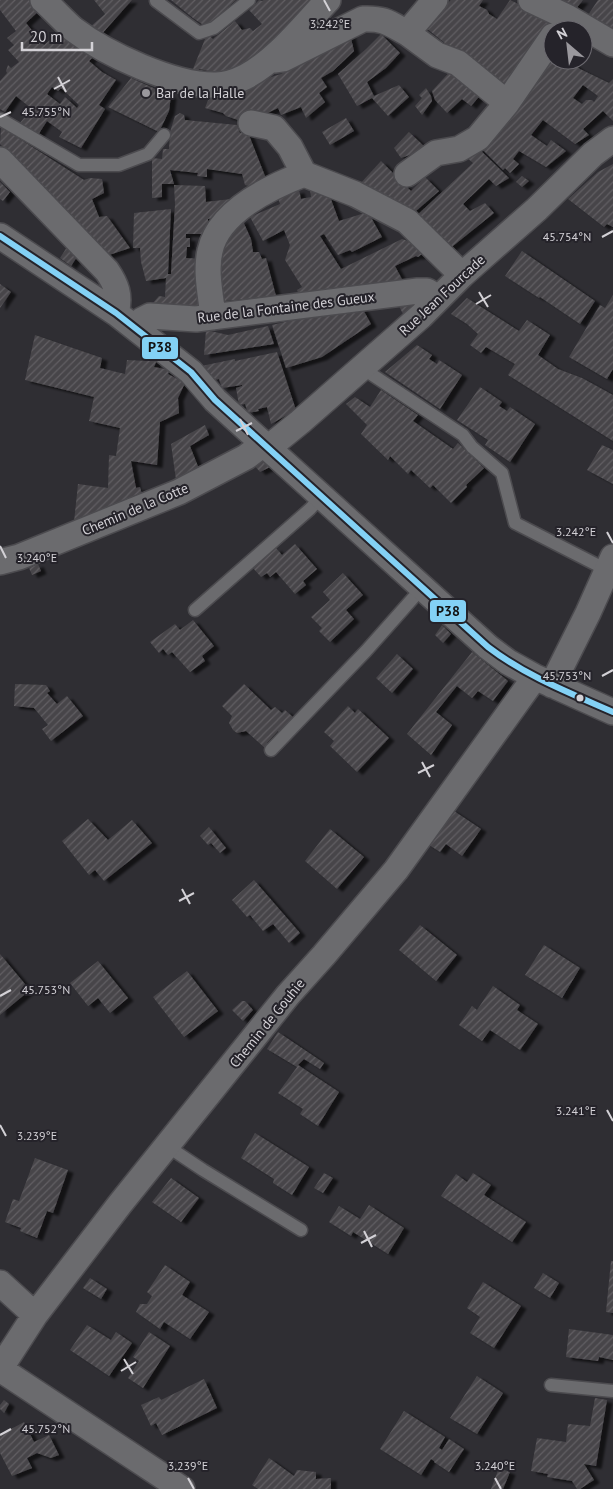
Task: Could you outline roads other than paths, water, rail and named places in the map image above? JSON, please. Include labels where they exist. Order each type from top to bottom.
[{"type":"street","points":[[43,0],[73,28],[106,51],[146,69],[178,79],[216,85],[245,77],[269,61],[328,0]]},
{"type":"street","points":[[531,0],[551,20]]},
{"type":"street","points":[[407,34],[434,2]]},
{"type":"street","points":[[269,61],[283,60],[363,19],[376,18],[407,34],[437,55],[458,63],[507,103]]},
{"type":"street","points":[[593,38],[613,44]]},
{"type":"street","points":[[407,174],[436,153],[459,149],[478,138],[507,103],[543,51]]},
{"type":"street","points":[[251,123],[274,128],[290,147],[304,174],[355,194],[407,220],[462,275]]},
{"type":"street","name":"Rue Jean Fourcade","points":[[265,445],[300,422],[362,368],[421,316],[462,275],[537,209],[594,154],[613,139]]},
{"type":"street","points":[[0,160],[107,270],[113,280],[119,304],[126,320]]},
{"type":"street","points":[[213,316],[208,271],[210,252],[217,232],[246,204],[276,185],[304,174]]},
{"type":"street","points":[[0,236],[126,320],[191,372],[215,400],[488,647],[508,662],[543,681],[613,712]]},
{"type":"street","name":"Rue de la Fontaine des Gueux","points":[[126,320],[142,320],[150,316],[196,319],[418,290],[427,291],[439,298]]},
{"type":"street","name":"Chemin de la Cotte","points":[[0,562],[179,492],[265,445]]},
{"type":"street","name":"Chemin de Gouhie","points":[[0,1369],[36,1315],[120,1204],[288,995],[396,870],[543,681],[588,613],[610,564]]},
{"type":"street","points":[[0,1283],[36,1315]]},
{"type":"street","points":[[0,1369],[182,1489]]},
{"type":"lane","points":[[156,1],[199,33],[214,28],[250,0]]},
{"type":"lane","points":[[0,119],[79,166],[119,165],[148,154],[164,135]]},
{"type":"lane","points":[[362,368],[463,435],[472,447],[502,473],[515,523],[610,564]]},
{"type":"lane","points":[[195,610],[322,497]]},
{"type":"lane","points":[[271,750],[366,651],[422,588]]},
{"type":"lane","points":[[167,1146],[300,1230]]},
{"type":"lane","points":[[551,1385],[613,1391]]},
{"type":"place","name":"Bar de la Halle","points":[[146,93]]}]
